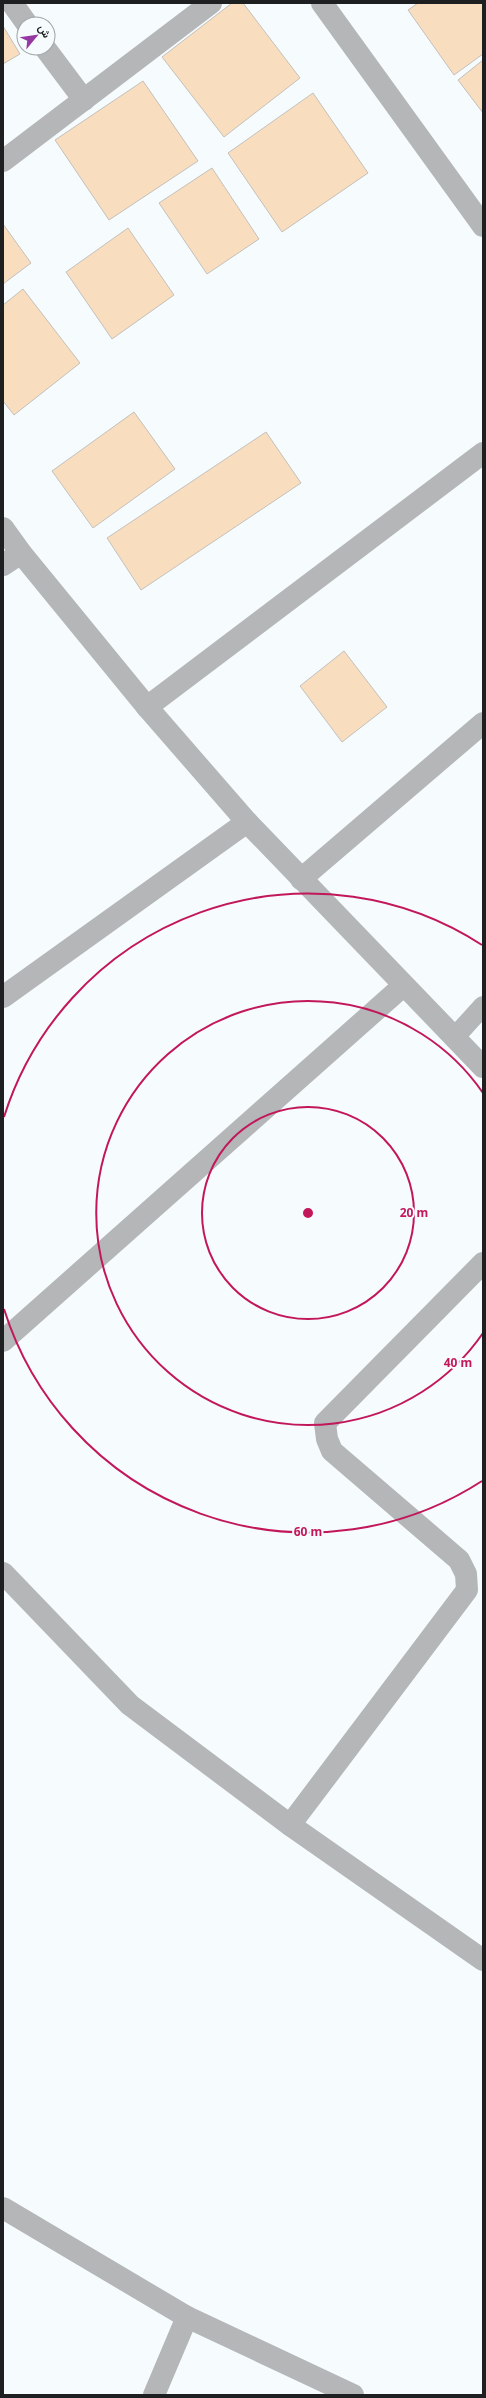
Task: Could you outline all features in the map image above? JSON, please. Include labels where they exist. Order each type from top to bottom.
[{"type":"street","points":[[12,3],[21,16]]},
{"type":"street","points":[[3,161],[212,3]]},
{"type":"street","points":[[322,3],[483,226]]},
{"type":"street","points":[[52,56],[84,100]]},
{"type":"street","points":[[147,707],[483,453]]},
{"type":"street","points":[[3,528],[12,559],[147,707],[247,822],[403,986],[483,1067]]},
{"type":"street","points":[[301,879],[483,723]]},
{"type":"street","points":[[3,997],[247,822]]},
{"type":"street","points":[[3,1341],[403,986]]},
{"type":"street","points":[[290,1825],[467,1590],[466,1574],[459,1560],[332,1451],[327,1439],[325,1422],[483,1263]]},
{"type":"street","points":[[3,1573],[130,1704],[290,1825],[483,1960]]},
{"type":"street","points":[[3,2208],[187,2318],[353,2395]]},
{"type":"street","points":[[154,2395],[187,2318]]},
{"type":"lane","points":[[454,1038],[483,1006]]},
{"type":"building","points":[[232,3],[243,3],[300,78],[224,137],[162,57]]},
{"type":"building","points":[[418,3],[483,3],[483,54],[454,75],[408,10]]},
{"type":"building","points":[[3,26],[16,47],[17,56],[3,64]]},
{"type":"building","points":[[483,60],[483,113],[458,80]]},
{"type":"building","points":[[143,81],[198,161],[109,220],[55,140]]},
{"type":"building","points":[[313,93],[368,173],[282,232],[228,153]]},
{"type":"building","points":[[212,168],[259,239],[207,274],[159,203]]},
{"type":"building","points":[[3,224],[31,263],[3,284]]},
{"type":"building","points":[[128,228],[174,295],[112,339],[66,272]]},
{"type":"building","points":[[23,289],[80,363],[14,415],[3,401],[3,305]]},
{"type":"building","points":[[134,412],[175,469],[93,528],[52,471]]},
{"type":"building","points":[[266,432],[301,483],[141,590],[107,538]]},
{"type":"building","points":[[344,651],[387,707],[342,742],[300,686]]}]
